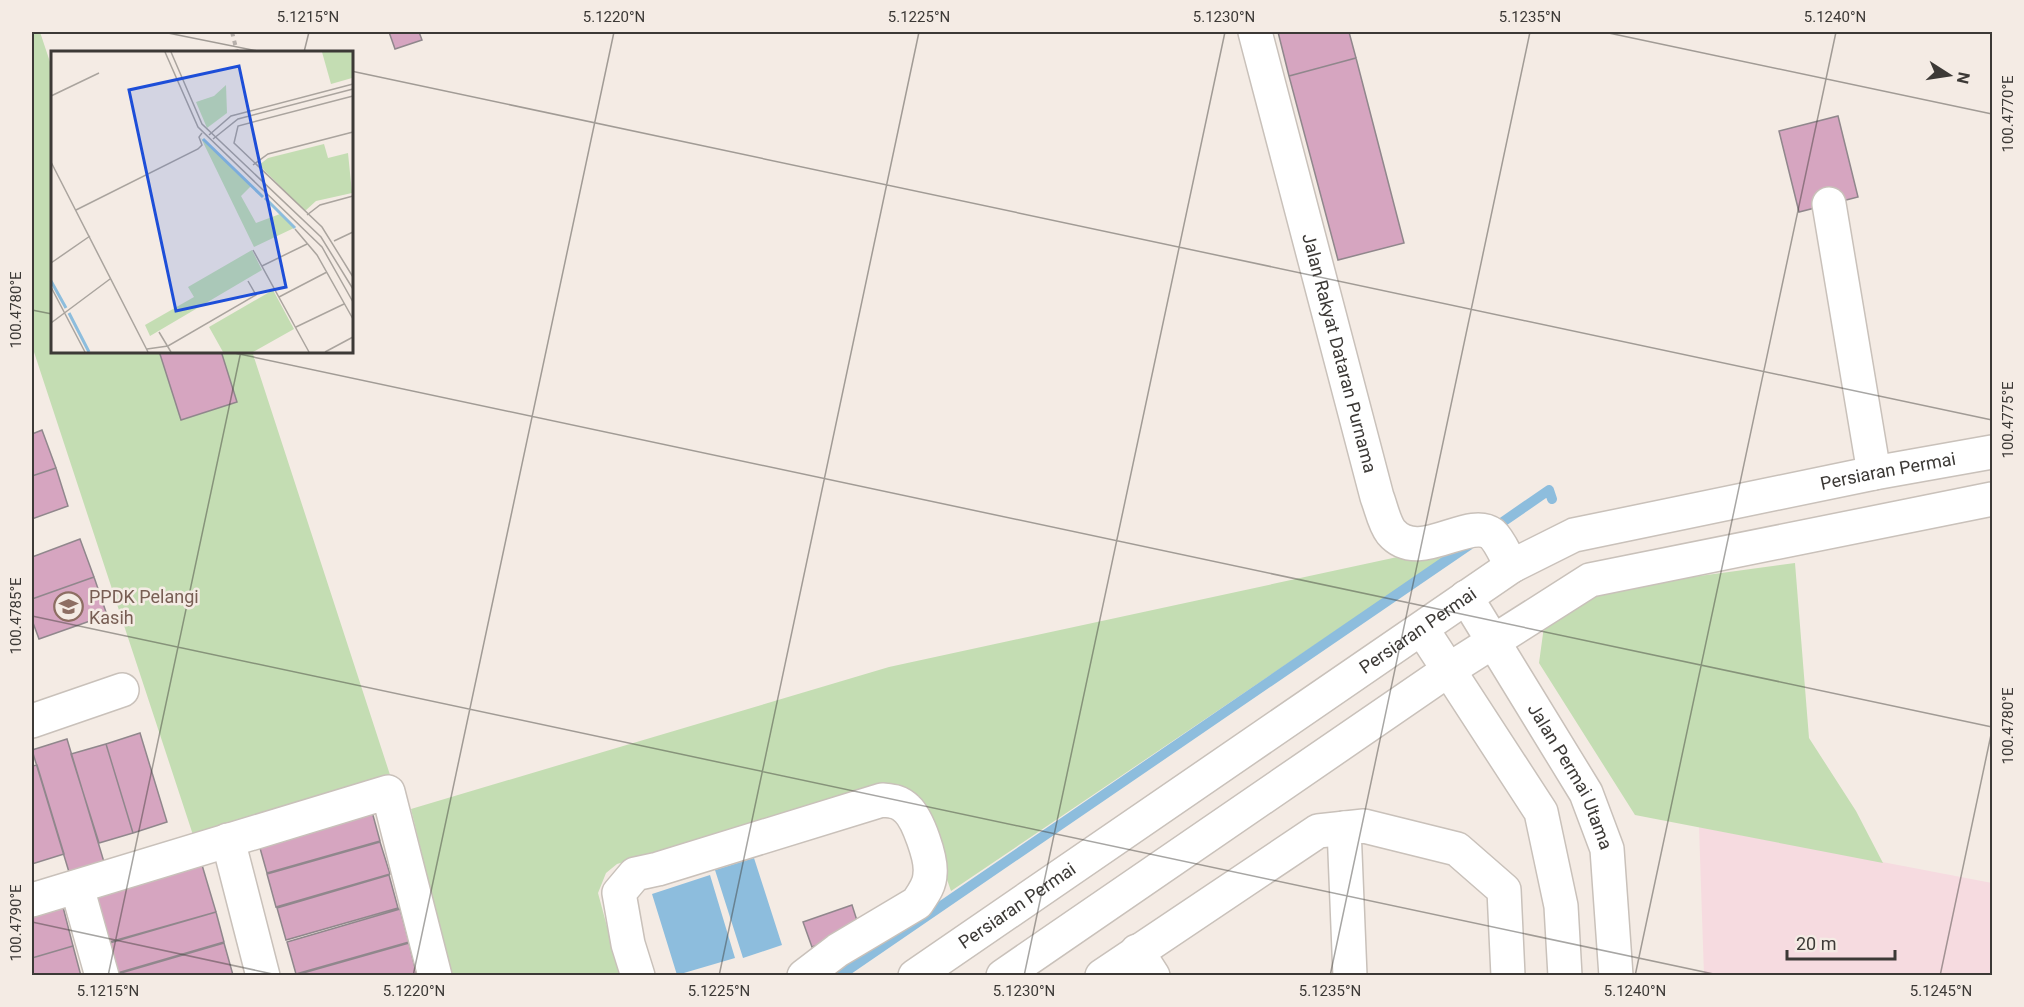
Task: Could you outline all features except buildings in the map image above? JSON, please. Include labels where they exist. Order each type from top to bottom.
[{"type":"street","name":"Jalan Rakyat Dataran Purnama","points":[[1255,32],[1340,314],[1377,497],[1390,531],[1404,543],[1422,543],[1480,530],[1492,535],[1512,566]]},
{"type":"street","points":[[1829,204],[1874,474]]},
{"type":"street","name":"Persiaran Permai","points":[[915,975],[1512,566],[1574,535],[1992,452]]},
{"type":"street","points":[[1003,975],[1450,669],[1590,580],[1992,499]]},
{"type":"street","name":"Jalan Permai Utama","points":[[1466,597],[1586,793],[1607,849],[1616,975]]},
{"type":"street","points":[[1422,629],[1541,812],[1561,906],[1565,975]]},
{"type":"street","points":[[32,721],[122,690]]},
{"type":"street","points":[[32,900],[388,792],[435,975]]},
{"type":"street","points":[[638,975],[628,944],[619,893],[635,874],[882,800],[897,801],[909,810],[914,818],[930,862],[930,876],[924,893],[917,903],[884,920],[817,972]]},
{"type":"street","points":[[1102,975],[1145,963],[1318,831],[1364,826],[1457,849],[1504,890],[1508,975]]},
{"type":"street","points":[[1344,828],[1350,975]]},
{"type":"street","points":[[228,840],[263,975]]},
{"type":"street","points":[[77,886],[102,975]]},
{"type":"path","points":[[232,32],[237,51]]},
{"type":"shaded area","points":[[1699,827],[1992,883],[1992,975],[1704,975]]},
{"type":"green space","points":[[32,32],[40,32],[51,65],[51,352],[252,352],[392,781],[193,835],[32,346]]},
{"type":"green space","points":[[1467,542],[951,891],[920,802],[884,784],[617,864],[606,873],[598,893],[620,975],[451,975],[411,809],[889,667]]},
{"type":"green space","points":[[1795,563],[1809,738],[1856,811],[1883,863],[1635,815],[1539,663],[1545,619],[1597,590]]},
{"type":"water","points":[[754,858],[782,945],[743,958],[715,870]]},
{"type":"water","points":[[710,875],[735,958],[677,975],[652,894]]},
{"type":"waterway","points":[[1494,528],[1549,490],[1552,499]]},
{"type":"waterway","points":[[839,976],[1469,545]]},
{"type":"place","name":"PPDK Pelangi Kasih","points":[[68,607]]}]
